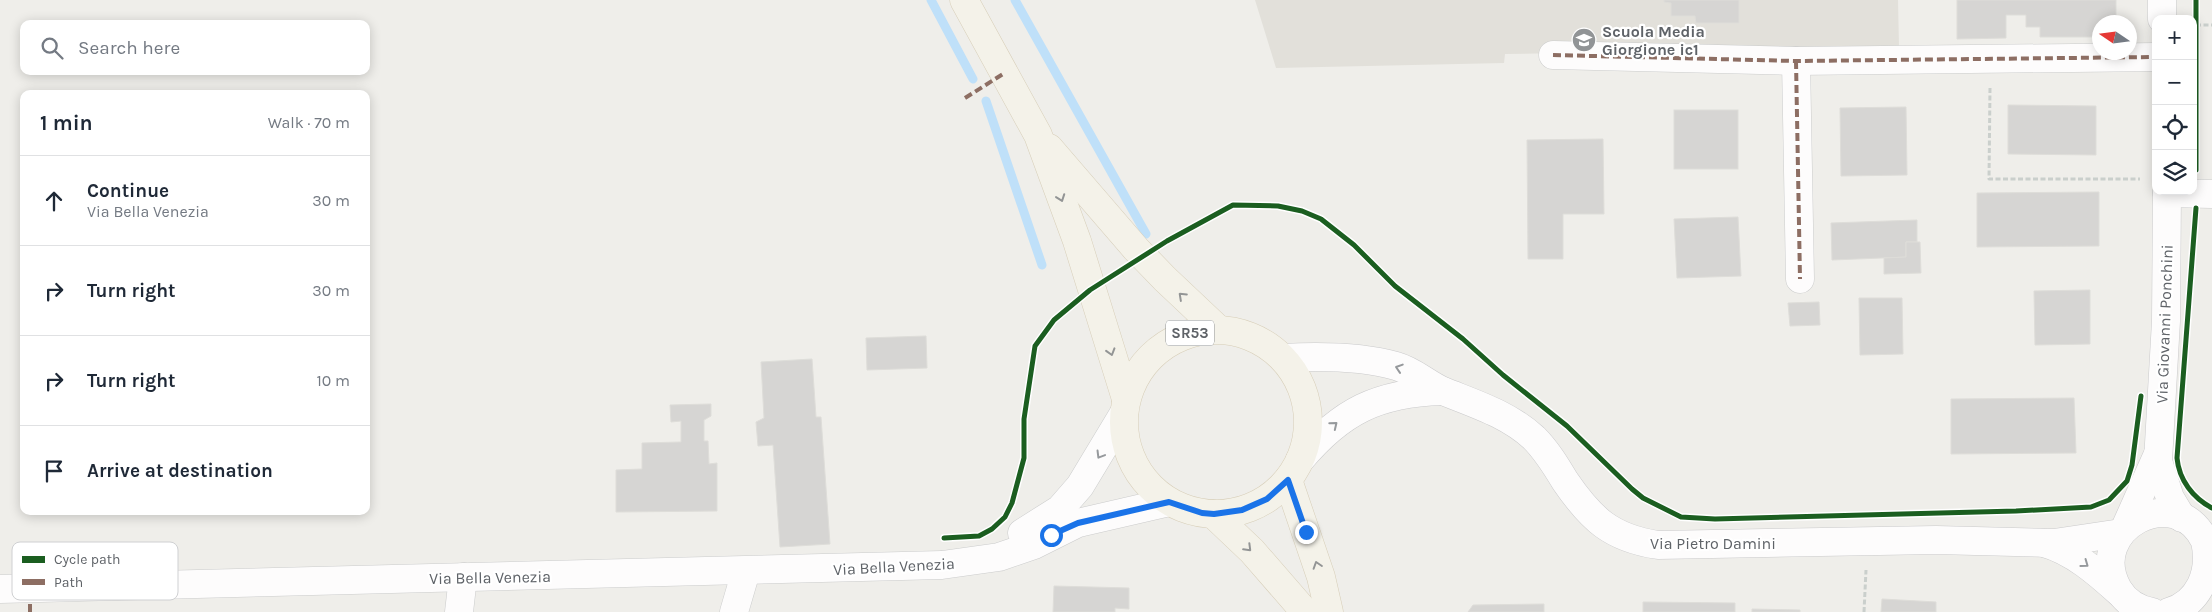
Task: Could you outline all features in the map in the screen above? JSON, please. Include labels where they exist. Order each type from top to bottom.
[{"type":"main road","name":"SR53","points":[[964,0],[1038,136],[1077,241],[1125,406],[1125,439],[1134,464],[1149,485],[1169,502],[1191,511],[1214,514],[1242,510],[1267,499],[1294,470],[1306,439],[1308,417],[1306,403],[1296,376],[1283,358],[1269,346],[1253,337],[1236,331],[1218,329],[1188,334],[1160,348],[1139,371],[1125,406]]},
{"type":"main road","name":"SR53","points":[[1038,136],[1148,261],[1218,329]]},
{"type":"main road","points":[[1294,470],[1329,612]]},
{"type":"main road","points":[[1214,514],[1252,552],[1305,612]]},
{"type":"street","points":[[2162,0],[2162,15]]},
{"type":"street","points":[[1553,55],[1796,61],[2152,57]]},
{"type":"street","points":[[1796,61],[1800,279]]},
{"type":"street","name":"Via Giovanni Ponchini","points":[[2197,193],[2212,194]]},
{"type":"street","name":"Via Giovanni Ponchini","points":[[2158,454],[2166,321],[2167,195]]},
{"type":"street","name":"Via Pietro Damini","points":[[1283,358],[1314,356],[1396,366],[1418,375],[1442,391],[1493,411],[1533,438],[1545,450],[1593,518],[1607,528],[1641,543],[1658,545],[1996,540],[2044,543]]},
{"type":"street","name":"Via Pietro Damini","points":[[1294,470],[1319,437],[1342,418],[1369,403],[1406,393],[1442,391]]},
{"type":"street","name":"Via Bella Venezia","points":[[979,561],[1060,509],[1080,486],[1125,406]]},
{"type":"street","points":[[2044,543],[2061,549],[2078,560],[2121,594],[2161,611],[2192,601],[2207,585],[2209,554],[2206,542],[2195,524],[2173,504],[2164,481],[2158,454]]},
{"type":"street","points":[[2121,594],[2111,570],[2111,556],[2158,454]]},
{"type":"street","name":"Via Bella Venezia","points":[[178,585],[901,568],[979,561],[1000,557],[1034,545],[1078,523],[1169,502]]},
{"type":"street","points":[[2044,543],[2068,542],[2124,529],[2140,517],[2156,513],[2195,524]]},
{"type":"street","points":[[734,612],[746,571]]},
{"type":"street","points":[[458,612],[463,578]]},
{"type":"path","points":[[2197,25],[2212,25]]},
{"type":"path","points":[[1990,81],[1989,179],[2143,179]]},
{"type":"path","points":[[1864,612],[1867,563]]},
{"type":"shaded area","name":"Scuola Media Giorgione ic1","points":[[1255,0],[1898,0],[1899,47],[1505,54],[1504,63],[1276,68]]},
{"type":"building","points":[[1664,0],[1739,0],[1739,23],[1696,23],[1695,16],[1671,16],[1671,3],[1664,2]]},
{"type":"building","points":[[1957,0],[2116,0],[2116,15],[2092,15],[2092,37],[2040,37],[2040,27],[2026,27],[2026,15],[2006,15],[2006,38],[1957,39]]},
{"type":"building","points":[[2008,105],[2096,106],[2096,155],[2008,154]]},
{"type":"building","points":[[1906,107],[1907,175],[1841,176],[1840,108]]},
{"type":"building","points":[[1674,110],[1738,110],[1738,169],[1674,169]]},
{"type":"building","points":[[1603,139],[1604,214],[1563,214],[1563,259],[1528,259],[1527,140]]},
{"type":"building","points":[[2099,192],[2099,246],[1977,247],[1977,193]]},
{"type":"building","points":[[1738,217],[1741,276],[1677,278],[1674,219]]},
{"type":"building","points":[[1917,220],[1917,242],[1906,242],[1906,257],[1832,260],[1831,223]]},
{"type":"building","points":[[1906,242],[1920,242],[1921,273],[1884,274],[1884,258],[1906,257]]},
{"type":"building","points":[[2090,290],[2090,344],[2035,345],[2034,291]]},
{"type":"building","points":[[1859,298],[1902,298],[1903,354],[1860,355]]},
{"type":"building","points":[[1819,302],[1820,325],[1790,326],[1788,303]]},
{"type":"building","points":[[926,336],[927,368],[867,370],[866,338]]},
{"type":"building","points":[[812,359],[816,417],[821,417],[830,544],[780,547],[773,445],[758,446],[756,422],[764,418],[761,362]]},
{"type":"building","points":[[2074,398],[2076,453],[1951,454],[1951,399]]},
{"type":"building","points":[[711,404],[711,416],[704,420],[704,441],[708,441],[709,464],[717,463],[717,511],[616,512],[616,470],[642,469],[642,443],[681,442],[681,421],[671,422],[670,405]]},
{"type":"building","points":[[1054,586],[1129,588],[1129,609],[1115,608],[1115,612],[1053,612]]},
{"type":"building","points":[[1882,599],[1936,602],[1936,612],[1881,612]]},
{"type":"building","points":[[1643,602],[1735,603],[1735,612],[1643,612]]},
{"type":"building","points":[[1544,604],[1544,612],[1468,612],[1473,605]]},
{"type":"building","points":[[1752,609],[1800,610],[1800,612],[1752,612]]},
{"type":"waterway","points":[[931,0],[973,79]]},
{"type":"waterway","points":[[1015,0],[1146,234]]},
{"type":"waterway","points":[[986,101],[1042,265]]},
{"type":"marked path","points":[[1553,55],[1796,61],[2152,57]]},
{"type":"marked path","points":[[1796,61],[1800,279]]},
{"type":"marked path","points":[[965,98],[1003,74]]},
{"type":"marked path","points":[[30,600],[30,612]]},
{"type":"cycle path","points":[[2196,0],[2196,150]]},
{"type":"cycle path","points":[[944,538],[979,536],[992,529],[1005,517],[1012,503],[1024,458],[1024,419],[1035,346],[1054,320],[1090,290],[1167,241],[1233,205],[1278,206],[1302,211],[1321,219],[1354,245],[1395,286],[1463,339],[1503,375],[1567,426],[1632,489],[1643,498],[1681,517],[1715,519],[2016,511],[2091,507],[2109,500],[2127,481],[2132,465],[2141,396]]},
{"type":"cycle path","points":[[2196,208],[2177,458],[2178,466],[2188,488],[2212,508]]},
{"type":"place","name":"Scuola Media Giorgione ic1","points":[[1584,40]]},
{"type":"route","points":[[1051,535],[1078,523],[1169,502],[1191,511],[1202,513],[1214,514],[1242,510],[1267,499],[1288,480],[1306,532]]}]
